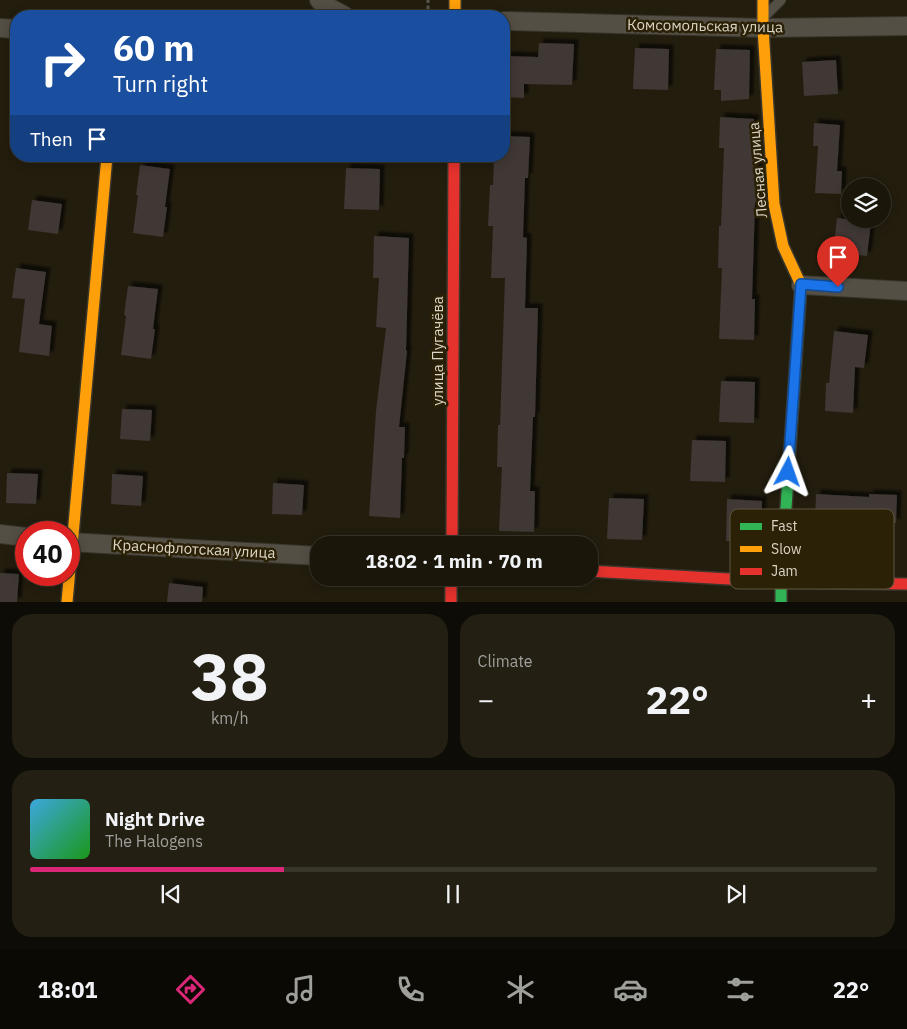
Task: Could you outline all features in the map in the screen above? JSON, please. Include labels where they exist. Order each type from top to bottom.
[{"type":"street","points":[[319,0],[334,10]]},
{"type":"street","name":"Лесная улица","points":[[764,0],[763,23],[774,204],[783,246],[801,284],[786,509]]},
{"type":"street","name":"Комсомольская улица","points":[[510,21],[907,26]]},
{"type":"street","points":[[73,521],[106,162]]},
{"type":"street","name":"улица Пугачёва","points":[[452,536],[454,162]]},
{"type":"street","points":[[801,284],[907,290]]},
{"type":"street","points":[[0,534],[15,536]]},
{"type":"street","name":"Краснофлотская улица","points":[[80,543],[310,555]]},
{"type":"street","points":[[598,572],[730,579]]},
{"type":"street","points":[[894,584],[907,584]]},
{"type":"street","points":[[67,602],[68,586]]},
{"type":"street","points":[[450,602],[451,586]]},
{"type":"street","name":"Лесная улица","points":[[781,589],[781,602]]},
{"type":"lane","points":[[763,23],[781,0]]},
{"type":"building","points":[[539,43],[574,44],[572,85],[524,84],[524,98],[510,97],[510,56],[538,57]]},
{"type":"building","points":[[635,48],[669,49],[668,90],[633,89]]},
{"type":"building","points":[[716,49],[750,50],[749,99],[721,101],[721,90],[714,90]]},
{"type":"building","points":[[836,60],[838,94],[804,96],[802,62]]},
{"type":"building","points":[[720,117],[754,119],[754,161],[757,161],[758,171],[752,299],[755,299],[754,340],[719,339],[722,268],[718,268],[719,226],[721,226],[724,148],[719,148]]},
{"type":"building","points":[[814,123],[840,125],[837,171],[842,171],[841,194],[815,193],[818,146],[813,146]]},
{"type":"building","points":[[510,136],[530,137],[528,178],[525,178],[523,237],[527,238],[525,308],[538,308],[535,417],[533,417],[530,491],[535,491],[534,532],[499,531],[502,467],[497,467],[505,278],[491,278],[493,226],[488,226],[490,185],[493,185],[494,162],[510,162]]},
{"type":"building","points":[[140,165],[170,169],[163,237],[133,233]]},
{"type":"building","points":[[346,168],[380,169],[379,210],[344,209]]},
{"type":"building","points":[[32,200],[62,204],[58,234],[28,230]]},
{"type":"building","points":[[837,218],[841,218],[841,228],[870,228],[867,256],[833,252]]},
{"type":"building","points":[[374,236],[409,238],[407,351],[399,427],[405,427],[400,518],[369,516],[376,411],[386,328],[376,327],[379,278],[373,278]]},
{"type":"building","points":[[16,268],[46,272],[39,324],[52,326],[49,356],[19,352],[25,299],[12,298]]},
{"type":"building","points":[[128,286],[158,289],[151,359],[121,355]]},
{"type":"building","points":[[834,331],[868,335],[864,368],[855,367],[853,413],[825,411],[826,383],[829,383]]},
{"type":"building","points":[[721,381],[755,382],[754,423],[719,422]]},
{"type":"building","points":[[122,409],[152,410],[150,441],[120,439]]},
{"type":"building","points":[[692,440],[726,441],[725,482],[690,481]]},
{"type":"building","points":[[7,473],[38,474],[36,504],[6,503]]},
{"type":"building","points":[[112,474],[143,476],[141,506],[111,504]]},
{"type":"building","points":[[273,483],[304,485],[302,515],[272,514]]},
{"type":"building","points":[[816,494],[869,497],[869,494],[897,495],[896,523],[894,523],[894,509],[815,509]]},
{"type":"building","points":[[609,498],[644,499],[642,540],[607,539]]},
{"type":"building","points":[[727,499],[762,501],[762,509],[730,509],[730,541],[726,541]]},
{"type":"building","points":[[0,573],[15,574],[15,586],[18,586],[17,602],[0,602]]},
{"type":"building","points":[[169,583],[203,587],[202,602],[167,602]]},
{"type":"traffic: fast","points":[[786,509],[800,299]]},
{"type":"traffic: fast","points":[[781,589],[781,602]]},
{"type":"traffic: slow","points":[[455,0],[455,10]]},
{"type":"traffic: slow","points":[[763,0],[763,28],[774,204],[783,246],[801,285],[800,299]]},
{"type":"traffic: slow","points":[[67,602],[106,162]]},
{"type":"traffic: jam","points":[[452,536],[454,162]]},
{"type":"traffic: jam","points":[[598,572],[730,579]]},
{"type":"traffic: jam","points":[[894,584],[907,584]]},
{"type":"traffic: jam","points":[[451,586],[451,602]]},
{"type":"route","points":[[788,472],[801,284],[838,287]]}]
